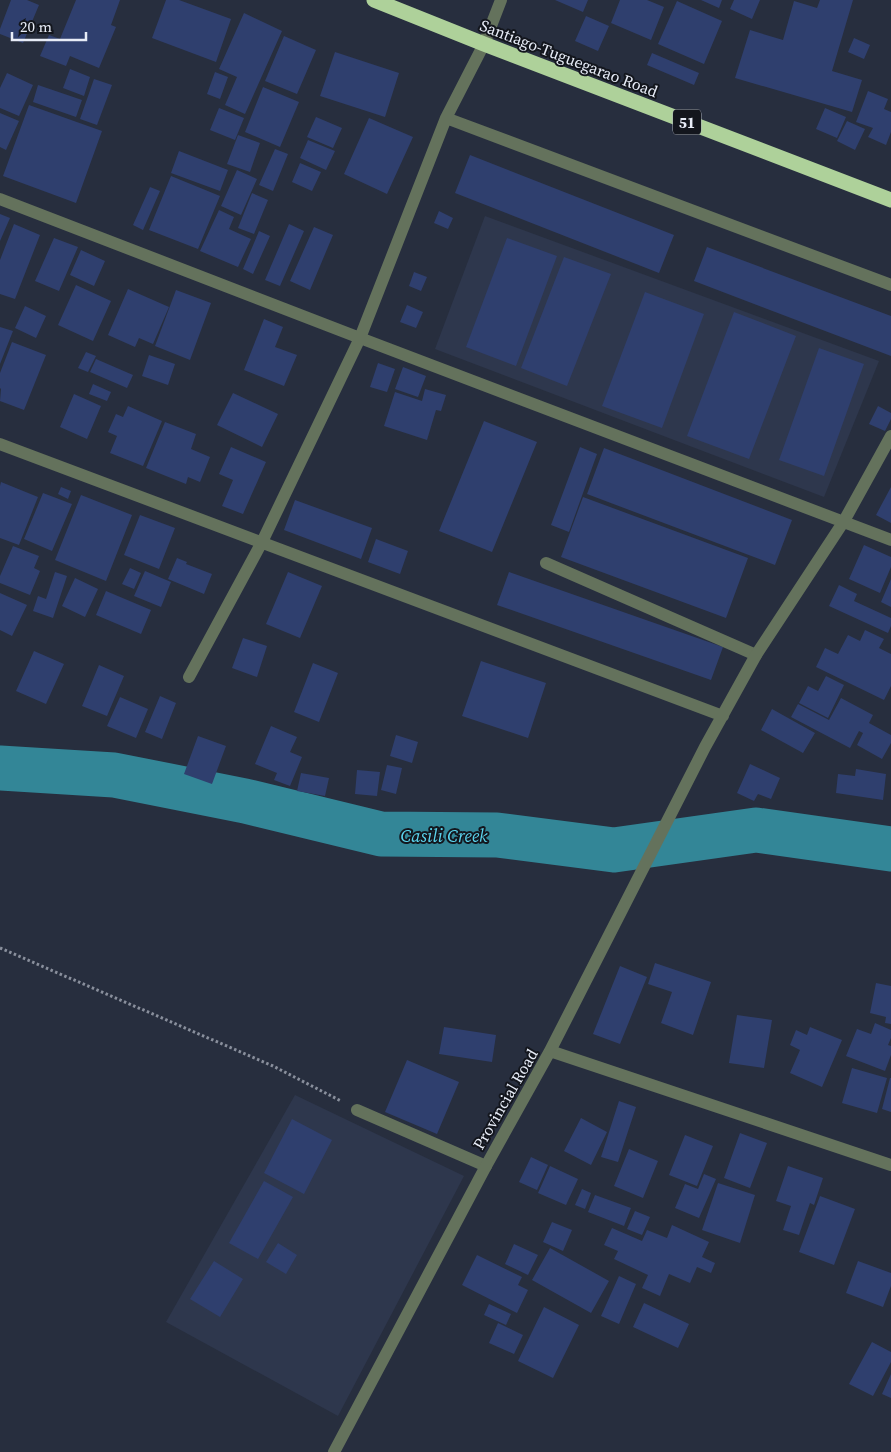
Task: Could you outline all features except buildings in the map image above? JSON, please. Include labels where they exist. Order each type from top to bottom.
[{"type":"highway","name":"Santiago-Tuguegarao Road","points":[[374,0],[891,200]]},
{"type":"street","points":[[188,676],[262,542],[360,338],[446,118],[484,44],[501,0]]},
{"type":"street","points":[[446,118],[891,285]]},
{"type":"street","points":[[0,199],[891,540]]},
{"type":"street","points":[[550,1051],[706,747],[756,655],[844,521],[891,436]]},
{"type":"street","points":[[0,444],[723,716]]},
{"type":"street","points":[[546,563],[756,655]]},
{"type":"street","name":"Provincial Road","points":[[334,1452],[486,1166],[550,1051],[891,1165]]},
{"type":"street","points":[[356,1110],[486,1166]]},
{"type":"path","points":[[0,948],[273,1066],[356,1110]]},
{"type":"shaded area","points":[[485,216],[879,361],[824,497],[435,349]]},
{"type":"shaded area","points":[[295,1095],[464,1176],[338,1416],[166,1322]]},
{"type":"waterway","name":"Casili Creek","points":[[0,768],[114,775],[245,801],[381,834],[497,835],[614,850],[756,830],[891,849]]}]
